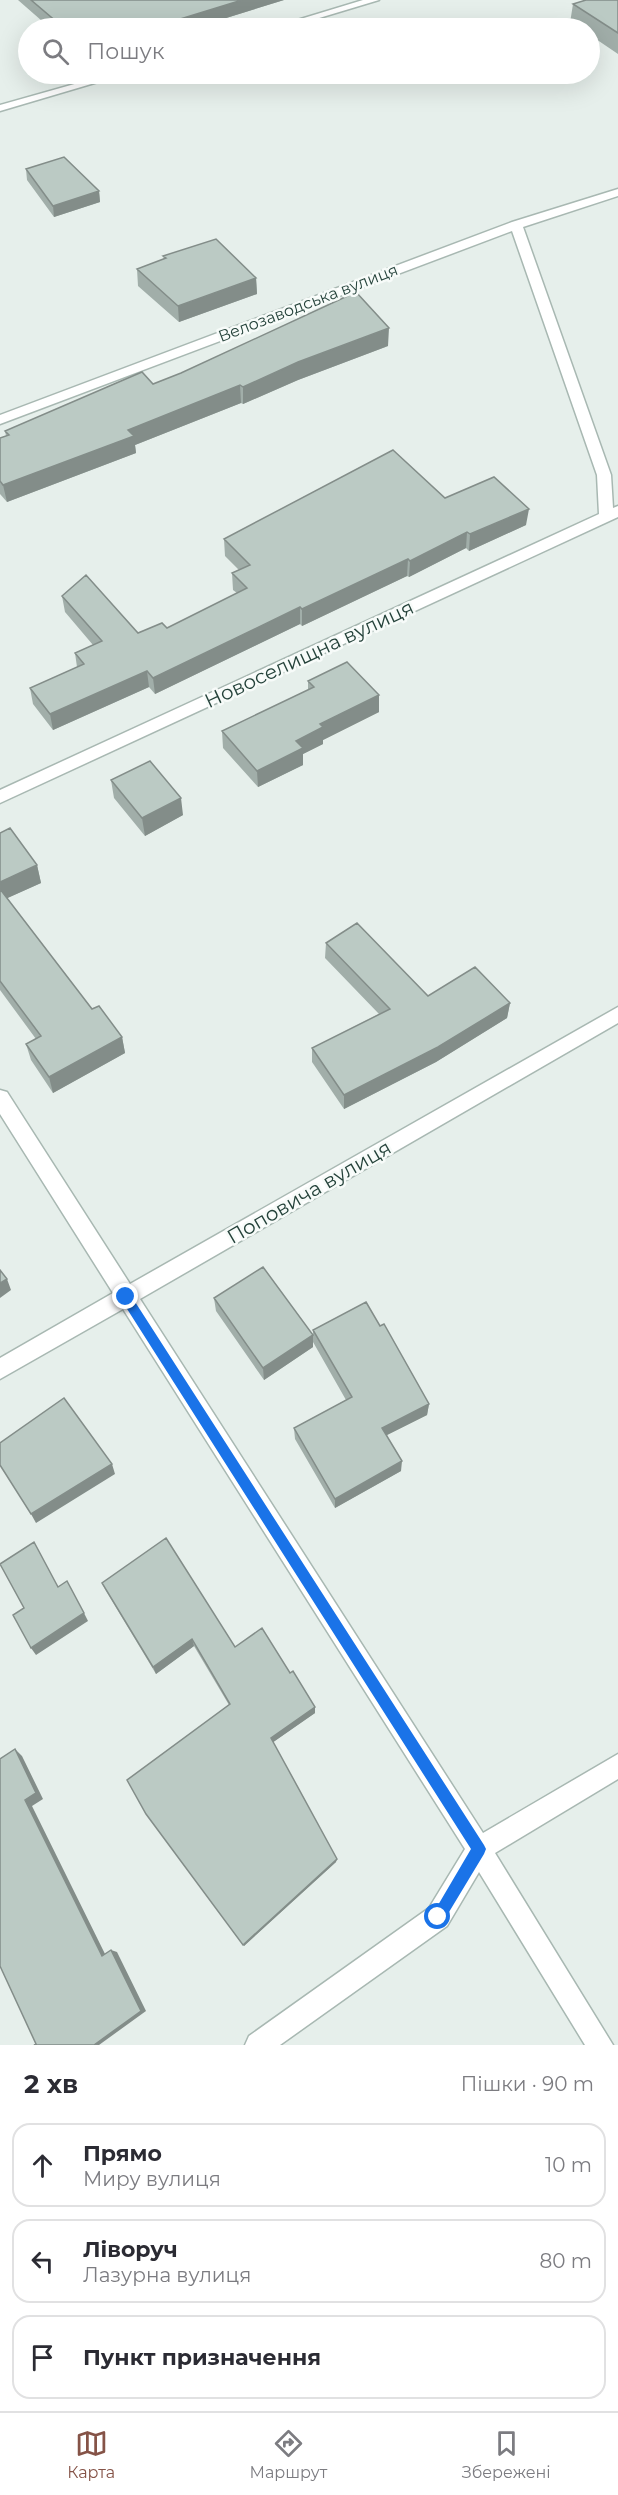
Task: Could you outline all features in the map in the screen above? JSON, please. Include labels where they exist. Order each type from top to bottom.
[{"type":"street","points":[[311,18],[374,0]]},
{"type":"street","points":[[0,108],[85,84]]},
{"type":"street","name":"Велозаводська вулиця","points":[[0,420],[516,225],[618,192]]},
{"type":"street","points":[[516,225],[604,475],[612,514]]},
{"type":"street","name":"Новоселищна вулиця","points":[[0,797],[612,514]]},
{"type":"street","name":"Поповича вулиця","points":[[0,1369],[618,1014]]},
{"type":"street","points":[[0,1098],[479,1849],[600,2045]]},
{"type":"street","points":[[258,2045],[438,1917],[479,1849],[618,1766]]},
{"type":"building","points":[[31,0],[242,0],[184,18],[52,18]]},
{"type":"building","points":[[586,0],[618,0],[618,33],[600,21],[600,18],[595,18],[573,4]]},
{"type":"building","points":[[64,157],[99,191],[53,206],[26,169]]},
{"type":"building","points":[[216,239],[256,278],[178,306],[137,269],[166,258],[163,256]]},
{"type":"building","points":[[356,292],[389,328],[298,362],[243,387],[240,385],[128,430],[134,436],[3,485],[0,481],[0,438],[9,435],[5,431],[142,372],[153,384],[181,373]]},
{"type":"building","points":[[393,450],[445,498],[494,477],[529,509],[470,534],[467,532],[410,561],[408,559],[302,609],[300,607],[153,678],[147,671],[50,714],[30,688],[84,664],[75,653],[102,641],[62,596],[86,575],[138,633],[162,623],[167,628],[247,588],[232,573],[250,565],[224,539]]},
{"type":"building","points":[[347,662],[379,695],[320,724],[323,727],[296,741],[303,748],[257,771],[222,731],[314,687],[308,681]]},
{"type":"building","points":[[150,761],[181,798],[142,818],[111,780]]},
{"type":"building","points":[[10,828],[37,865],[0,882],[0,833]]},
{"type":"building","points":[[0,889],[92,1009],[99,1006],[122,1037],[49,1077],[26,1044],[41,1036],[0,981]]},
{"type":"building","points":[[357,923],[428,996],[475,967],[510,1003],[438,1047],[344,1095],[312,1048],[390,1009],[326,943]]},
{"type":"building","points":[[263,1267],[313,1335],[263,1368],[214,1298]]},
{"type":"building","points":[[0,1270],[7,1279],[0,1283]]},
{"type":"building","points":[[366,1302],[380,1326],[384,1324],[429,1404],[382,1428],[402,1461],[335,1499],[294,1428],[352,1397],[313,1330]]},
{"type":"building","points":[[64,1398],[112,1464],[31,1514],[0,1465],[0,1443]]},
{"type":"building","points":[[166,1538],[235,1647],[262,1628],[290,1673],[293,1671],[315,1707],[271,1738],[337,1859],[243,1945],[146,1814],[127,1780],[230,1704],[192,1639],[153,1667],[102,1583]]},
{"type":"building","points":[[34,1542],[58,1587],[67,1581],[84,1613],[31,1648],[13,1615],[24,1608],[0,1564]]},
{"type":"building","points":[[15,1749],[36,1793],[25,1800],[102,1956],[111,1950],[141,2011],[94,2045],[34,2045],[36,2044],[0,1966],[0,1759]]},
{"type":"route","points":[[126,1297],[479,1849],[438,1917]]}]
